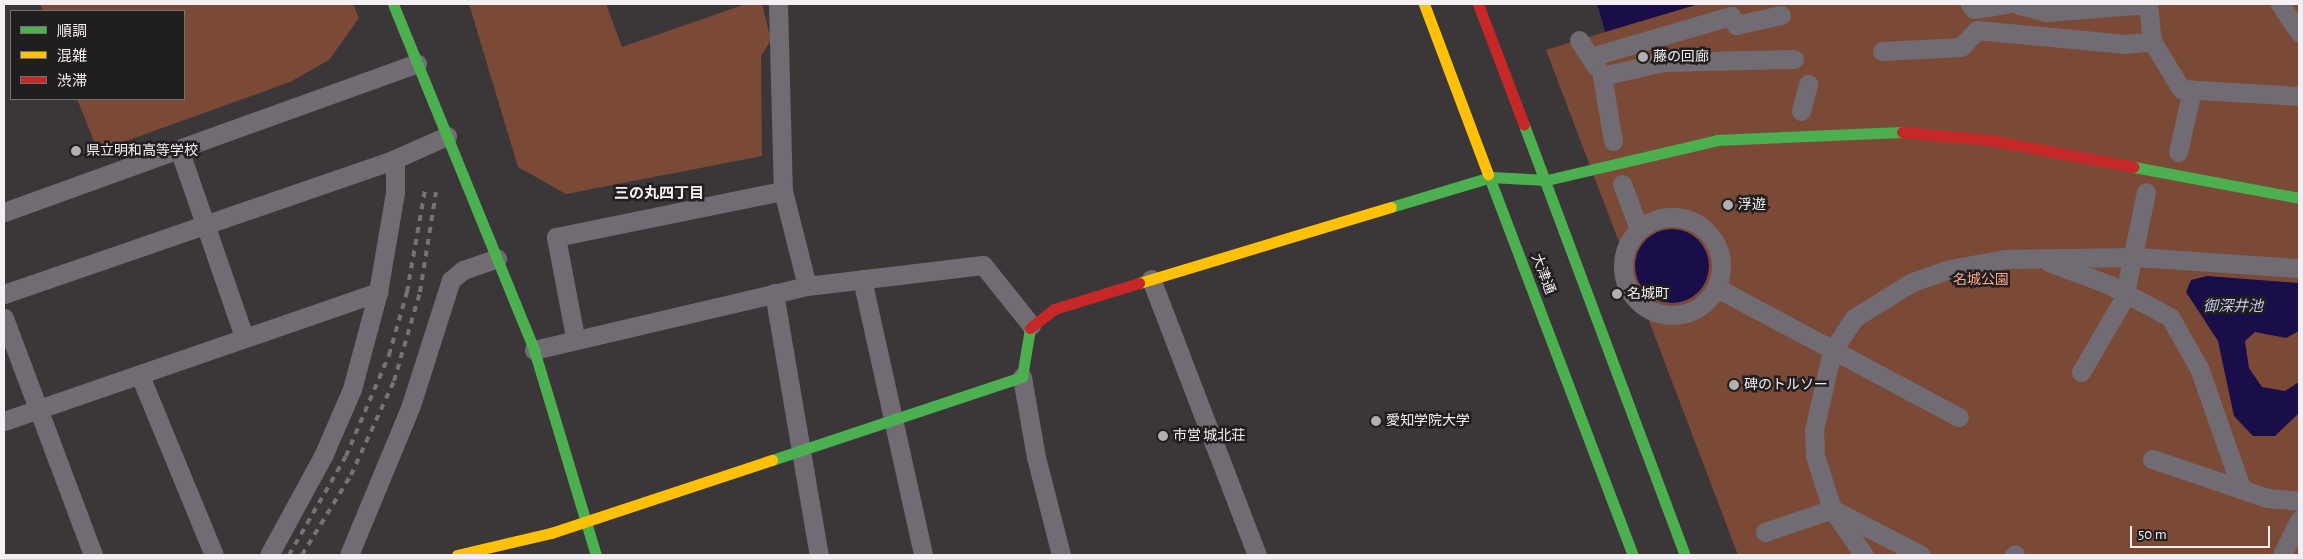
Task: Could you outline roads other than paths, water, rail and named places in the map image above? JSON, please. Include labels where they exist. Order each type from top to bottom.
[{"type":"street","points":[[393,4],[534,350],[596,555]]},
{"type":"street","points":[[778,4],[784,191],[807,286]]},
{"type":"street","name":"大津通","points":[[1424,4],[1633,555]]},
{"type":"street","points":[[1478,4],[1547,180],[1685,555]]},
{"type":"street","points":[[1977,30],[1972,5],[2006,4]]},
{"type":"street","points":[[2016,4],[2046,12],[2148,4],[2152,41],[2181,89],[2299,96]]},
{"type":"street","points":[[2280,4],[2299,32]]},
{"type":"street","points":[[1590,57],[1731,16],[1736,25],[1781,15]]},
{"type":"street","points":[[1977,30],[2125,44],[2152,41]]},
{"type":"street","points":[[1882,51],[1961,47],[1977,30]]},
{"type":"street","points":[[1579,40],[1602,76],[1612,141]]},
{"type":"street","points":[[1602,76],[1663,62],[1794,59]]},
{"type":"street","points":[[4,212],[417,63]]},
{"type":"street","points":[[1801,111],[1808,84]]},
{"type":"street","points":[[2178,152],[2192,90]]},
{"type":"street","points":[[1061,555],[1036,457],[1022,377],[1031,325],[1054,309],[1491,177],[1547,180],[1717,140],[1883,130],[1989,140],[2299,198]]},
{"type":"street","points":[[4,294],[395,159],[447,136]]},
{"type":"street","points":[[179,149],[208,225],[244,337]]},
{"type":"street","points":[[269,555],[324,456],[352,389],[378,292],[395,192],[395,159]]},
{"type":"street","points":[[1622,184],[1639,229]]},
{"type":"street","points":[[575,337],[556,237],[784,191]]},
{"type":"street","points":[[2081,372],[2125,294],[2136,257],[2146,192]]},
{"type":"street","points":[[1636,318],[1655,313],[1690,312],[1717,288],[1721,255],[1703,227],[1670,217],[1639,229],[1626,248],[1623,271],[1634,298],[1655,313]]},
{"type":"street","points":[[1864,555],[1832,509],[1815,456],[1814,430],[1832,351],[1854,318],[1912,282],[1978,263],[2040,258],[2136,257],[2299,268]]},
{"type":"street","points":[[349,555],[412,405],[451,280],[462,270],[497,258]]},
{"type":"street","points":[[2040,258],[2125,294],[2170,317],[2183,333],[2241,487]]},
{"type":"street","points":[[534,350],[575,337],[807,286],[983,264],[1031,325]]},
{"type":"street","points":[[862,279],[922,555]]},
{"type":"street","points":[[1151,279],[1258,555]]},
{"type":"street","points":[[1717,288],[1959,418]]},
{"type":"street","points":[[4,421],[141,378],[244,337],[378,292]]},
{"type":"street","points":[[774,293],[819,555]]},
{"type":"street","points":[[4,318],[93,555]]},
{"type":"street","points":[[457,555],[552,533],[585,519],[1022,377]]},
{"type":"street","points":[[141,378],[214,555]]},
{"type":"street","points":[[2152,459],[2241,487],[2267,498],[2299,500]]},
{"type":"street","points":[[1765,532],[1832,509],[1921,555]]},
{"type":"street","points":[[2282,555],[2299,520]]},
{"type":"water","points":[[1597,4],[1699,4],[1605,32]]},
{"type":"water","points":[[1679,229],[1699,239],[1707,252],[1709,266],[1707,280],[1699,293],[1686,301],[1665,303],[1645,293],[1637,280],[1635,259],[1645,239],[1658,231]]},
{"type":"water","name":"御深井池","points":[[2207,276],[2299,283],[2299,331],[2286,338],[2255,332],[2245,341],[2249,368],[2262,387],[2285,391],[2299,382],[2299,413],[2275,436],[2253,436],[2234,416],[2218,341],[2186,292],[2191,280]]},
{"type":"railway","points":[[289,555],[346,456],[389,355],[407,292],[425,190]]},
{"type":"railway","points":[[302,555],[351,475],[394,381],[420,292],[436,192]]},
{"type":"place","name":"藤の回廊","points":[[1643,57]]},
{"type":"place","name":"県立明和高等学校","points":[[76,151]]},
{"type":"place","name":"浮遊","points":[[1728,205]]},
{"type":"place","name":"名城町","points":[[1617,294]]},
{"type":"place","name":"碑のトルソー","points":[[1734,385]]},
{"type":"place","name":"愛知学院大学","points":[[1376,421]]},
{"type":"place","name":"市営 城北荘","points":[[1163,436]]},
{"type":"district","name":"三の丸四丁目","points":[[659,194]]},
{"type":"park label","name":"名城公園","points":[[1981,280]]}]
